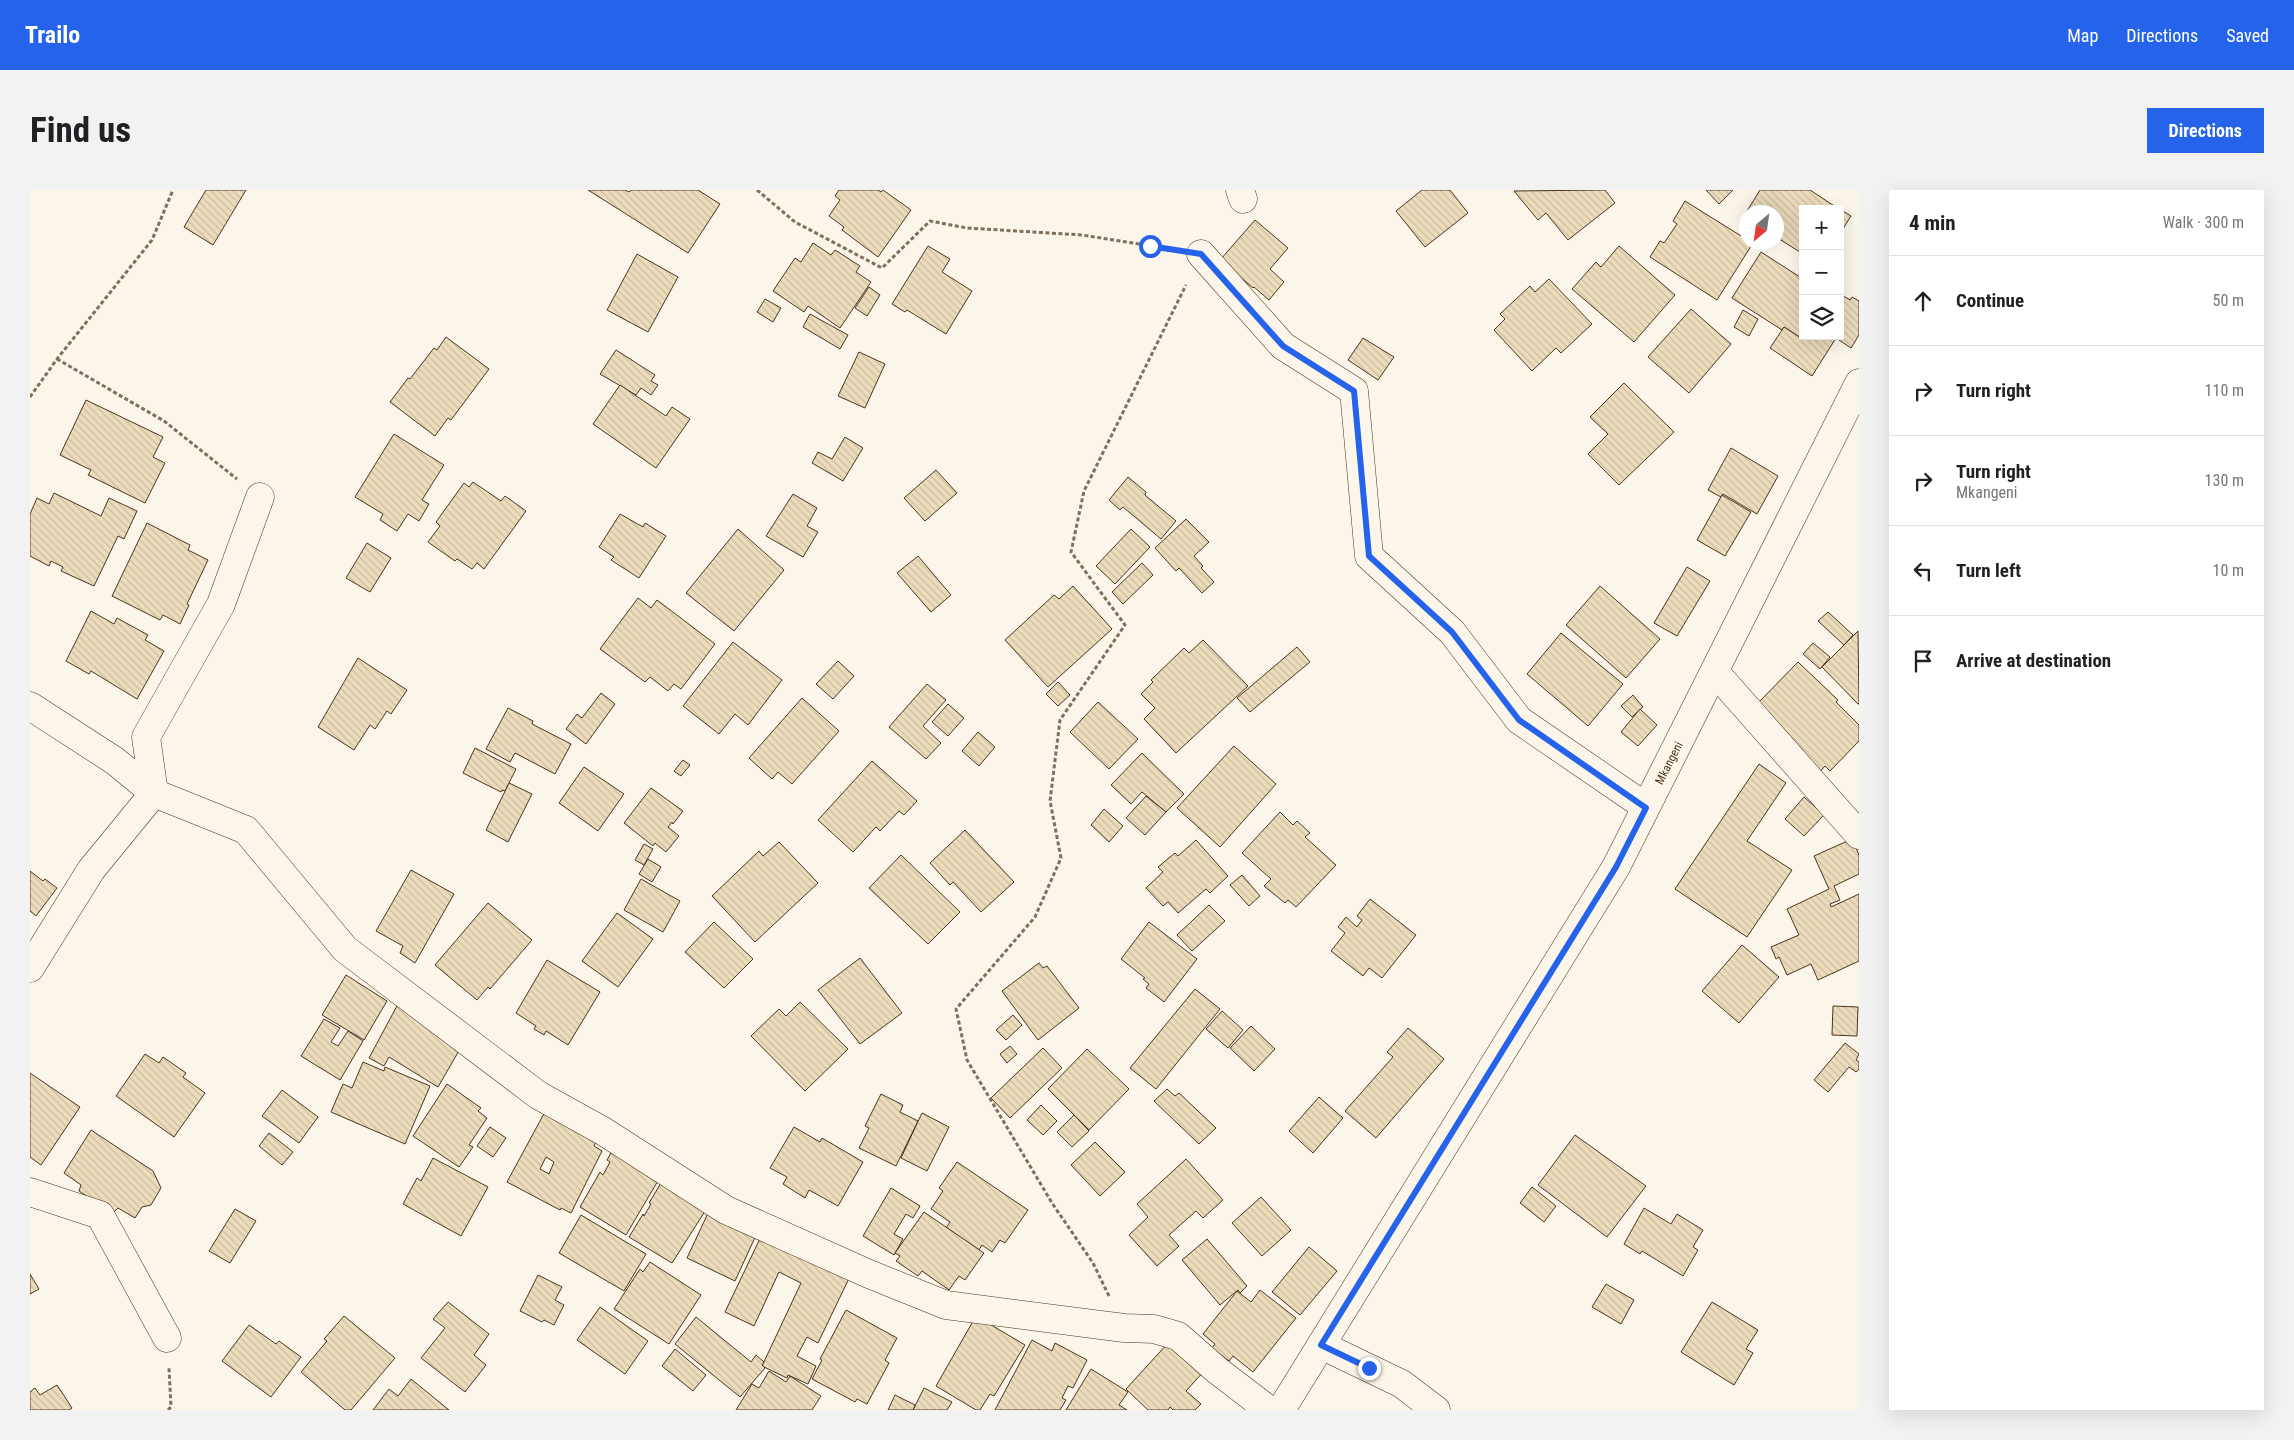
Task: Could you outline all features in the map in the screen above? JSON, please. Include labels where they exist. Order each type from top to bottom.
[{"type":"street","points":[[1201,254],[1283,346],[1354,391],[1369,556],[1452,632],[1519,720],[1646,808]]},
{"type":"street","name":"Mkangeni","points":[[1281,1410],[1616,867],[1859,383]]},
{"type":"street","points":[[30,968],[91,870],[154,792],[146,738],[221,604],[260,497]]},
{"type":"street","points":[[1715,672],[1859,836]]},
{"type":"street","points":[[30,706],[115,761],[154,792],[246,830],[345,949],[538,1095],[603,1131],[726,1210],[869,1274],[946,1305],[1124,1328],[1154,1329],[1178,1336],[1218,1371],[1269,1410]]},
{"type":"street","points":[[30,1192],[100,1215],[167,1338]]},
{"type":"street","points":[[1321,1345],[1402,1384],[1436,1410]]},
{"type":"path","points":[[30,397],[152,240],[173,190]]},
{"type":"path","points":[[757,190],[795,222],[882,268],[930,221],[967,228],[1082,235],[1201,254],[1084,491],[1071,552],[1124,624],[1060,720],[1050,801],[1061,858],[1035,917],[956,1009],[967,1060],[1052,1203],[1093,1263],[1124,1328]]},
{"type":"path","points":[[57,360],[164,421],[260,497]]},
{"type":"path","points":[[167,1338],[171,1408],[168,1410]]},
{"type":"building","points":[[206,190],[246,190],[213,245],[184,227]]},
{"type":"building","points":[[588,190],[625,190],[629,192],[631,190],[698,190],[720,204],[688,253]]},
{"type":"building","points":[[839,190],[878,190],[881,192],[883,190],[911,210],[878,257],[842,230],[844,227],[829,216],[840,200],[835,196]]},
{"type":"building","points":[[1422,190],[1450,190],[1468,213],[1425,247],[1396,211]]},
{"type":"building","points":[[1605,190],[1615,203],[1568,240],[1546,213],[1538,220],[1514,191]]},
{"type":"building","points":[[1706,190],[1733,190],[1719,204]]},
{"type":"building","points":[[1760,190],[1810,190],[1833,205],[1799,205],[1799,251],[1784,242],[1784,205],[1750,205]]},
{"type":"building","points":[[1685,201],[1739,235],[1739,250],[1749,250],[1717,300],[1650,257],[1660,241],[1664,243],[1677,224],[1673,221]]},
{"type":"building","points":[[1844,212],[1851,216],[1844,227]]},
{"type":"building","points":[[1255,220],[1288,248],[1270,269],[1284,282],[1269,300],[1220,260]]},
{"type":"building","points":[[813,243],[831,255],[835,250],[860,266],[856,272],[871,282],[840,328],[808,306],[804,312],[773,291],[795,258],[801,262]]},
{"type":"building","points":[[928,246],[950,259],[942,272],[972,291],[946,334],[907,310],[905,312],[892,304]]},
{"type":"building","points":[[1619,246],[1675,295],[1634,342],[1572,289],[1596,262],[1601,267]]},
{"type":"building","points":[[1761,252],[1799,276],[1799,337],[1784,327],[1782,330],[1732,298]]},
{"type":"building","points":[[637,254],[678,277],[648,332],[607,310]]},
{"type":"building","points":[[1549,279],[1592,324],[1561,353],[1556,348],[1532,371],[1494,330],[1505,319],[1500,314],[1530,286],[1535,292]]},
{"type":"building","points":[[869,287],[880,295],[867,316],[855,308]]},
{"type":"building","points":[[1844,296],[1850,300],[1852,297],[1859,301],[1859,335],[1851,348],[1839,340],[1844,340]]},
{"type":"building","points":[[765,299],[781,308],[773,322],[757,312]]},
{"type":"building","points":[[1691,309],[1731,344],[1689,393],[1648,357]]},
{"type":"building","points":[[1743,310],[1758,319],[1749,336],[1734,327]]},
{"type":"building","points":[[810,314],[848,335],[840,349],[803,327]]},
{"type":"building","points":[[1784,327],[1799,337],[1799,340],[1835,340],[1812,376],[1770,348]]},
{"type":"building","points":[[446,337],[489,369],[451,420],[448,418],[435,436],[390,402],[408,378],[410,379],[434,348],[437,350]]},
{"type":"building","points":[[1363,338],[1394,357],[1378,380],[1348,360]]},
{"type":"building","points":[[616,350],[655,375],[651,381],[658,385],[651,395],[641,388],[636,395],[600,374]]},
{"type":"building","points":[[859,352],[885,364],[865,408],[838,396]]},
{"type":"building","points":[[1624,383],[1674,432],[1619,485],[1588,454],[1608,434],[1590,417]]},
{"type":"building","points":[[620,385],[666,416],[672,407],[690,419],[656,468],[593,424]]},
{"type":"building","points":[[86,400],[163,437],[153,457],[165,463],[145,503],[88,475],[91,470],[60,455]]},
{"type":"building","points":[[394,434],[444,465],[422,500],[429,504],[419,521],[408,514],[397,531],[380,520],[383,514],[355,497]]},
{"type":"building","points":[[845,437],[863,448],[843,481],[812,463],[818,452],[832,459]]},
{"type":"building","points":[[1731,448],[1778,476],[1757,514],[1723,494],[1721,497],[1708,490]]},
{"type":"building","points":[[936,470],[957,493],[925,521],[904,498]]},
{"type":"building","points":[[1128,477],[1146,492],[1145,495],[1176,521],[1161,539],[1123,507],[1120,510],[1109,500]]},
{"type":"building","points":[[473,482],[501,501],[505,496],[526,511],[484,569],[477,563],[472,569],[457,559],[455,561],[428,542],[440,526],[436,522],[464,483],[469,487]]},
{"type":"building","points":[[54,493],[101,516],[109,498],[137,511],[124,539],[118,536],[94,586],[61,571],[63,567],[51,561],[49,566],[30,556],[30,514],[37,498],[49,504]]},
{"type":"building","points":[[793,494],[817,508],[807,526],[818,532],[803,557],[766,536]]},
{"type":"building","points":[[1722,495],[1751,512],[1725,556],[1697,540]]},
{"type":"building","points":[[620,514],[643,527],[645,523],[666,536],[639,578],[611,560],[614,557],[599,547]]},
{"type":"building","points":[[1186,519],[1209,542],[1194,556],[1203,566],[1201,568],[1214,582],[1202,593],[1179,568],[1176,571],[1155,548]]},
{"type":"building","points":[[147,523],[190,545],[188,550],[208,560],[187,604],[189,605],[180,624],[163,615],[160,620],[112,596]]},
{"type":"building","points":[[738,529],[784,570],[734,631],[686,593]]},
{"type":"building","points":[[1131,529],[1150,547],[1115,584],[1096,566]]},
{"type":"building","points":[[367,543],[391,558],[370,592],[346,578]]},
{"type":"building","points":[[918,556],[951,595],[931,612],[897,573]]},
{"type":"building","points":[[1142,563],[1153,575],[1123,604],[1112,592]]},
{"type":"building","points":[[1687,567],[1710,581],[1677,636],[1654,623]]},
{"type":"building","points":[[1073,586],[1112,629],[1048,687],[1005,640],[1054,595],[1059,599]]},
{"type":"building","points":[[1600,586],[1660,639],[1626,678],[1566,625]]},
{"type":"building","points":[[638,598],[651,608],[657,600],[715,644],[681,689],[674,684],[668,691],[650,677],[645,682],[600,649]]},
{"type":"building","points":[[91,611],[114,624],[117,618],[148,635],[145,640],[164,651],[137,699],[91,671],[89,674],[66,661]]},
{"type":"building","points":[[1828,612],[1853,635],[1844,645],[1818,621]]},
{"type":"building","points":[[1858,631],[1859,704],[1822,667]]},
{"type":"building","points":[[1561,633],[1623,684],[1588,726],[1527,674]]},
{"type":"building","points":[[1203,640],[1248,686],[1176,753],[1144,719],[1155,708],[1141,694],[1153,682],[1151,680],[1184,648],[1189,653]]},
{"type":"building","points":[[733,642],[782,680],[748,725],[735,714],[719,734],[683,706]]},
{"type":"building","points":[[1813,643],[1830,657],[1820,669],[1803,654]]},
{"type":"building","points":[[1297,647],[1310,662],[1250,712],[1237,698]]},
{"type":"building","points":[[358,658],[407,690],[391,714],[387,711],[375,729],[370,725],[354,750],[318,727]]},
{"type":"building","points":[[838,661],[854,676],[833,699],[816,684]]},
{"type":"building","points":[[1798,662],[1838,700],[1836,702],[1859,725],[1859,741],[1830,771],[1825,766],[1816,776],[1758,703]]},
{"type":"building","points":[[1058,682],[1070,695],[1058,706],[1046,694]]},
{"type":"building","points":[[927,684],[946,700],[923,726],[941,743],[926,759],[889,727]]},
{"type":"building","points":[[601,693],[615,704],[586,744],[566,729],[577,714],[582,718]]},
{"type":"building","points":[[1633,695],[1643,707],[1632,717],[1621,706]]},
{"type":"building","points":[[802,698],[839,731],[792,784],[778,772],[772,779],[749,758]]},
{"type":"building","points":[[1098,702],[1138,739],[1109,769],[1070,732]]},
{"type":"building","points":[[948,704],[964,718],[948,736],[932,722]]},
{"type":"building","points":[[508,708],[533,721],[532,724],[571,744],[555,774],[515,753],[510,762],[486,749]]},
{"type":"building","points":[[1640,709],[1657,725],[1638,746],[1621,732]]},
{"type":"building","points":[[978,732],[995,747],[979,766],[962,751]]},
{"type":"building","points":[[1234,746],[1276,784],[1220,847],[1177,808]]},
{"type":"building","points":[[475,748],[516,769],[505,791],[502,790],[501,792],[463,773]]},
{"type":"building","points":[[1142,753],[1184,794],[1166,812],[1142,792],[1131,804],[1111,785]]},
{"type":"building","points":[[683,760],[690,765],[681,776],[674,771]]},
{"type":"building","points":[[872,761],[917,801],[904,815],[899,811],[880,831],[876,827],[853,852],[818,820]]},
{"type":"building","points":[[1759,764],[1786,783],[1747,841],[1792,870],[1747,937],[1675,889]]},
{"type":"building","points":[[584,767],[624,794],[598,831],[559,803]]},
{"type":"building","points":[[509,783],[532,794],[508,842],[486,830]]},
{"type":"building","points":[[651,788],[683,811],[673,824],[672,822],[668,827],[679,836],[666,852],[655,843],[653,846],[624,823]]},
{"type":"building","points":[[1146,796],[1166,812],[1145,835],[1126,818]]},
{"type":"building","points":[[1804,797],[1824,815],[1804,836],[1785,819]]},
{"type":"building","points":[[1104,809],[1123,826],[1109,842],[1091,825]]},
{"type":"building","points":[[1280,812],[1293,825],[1297,821],[1310,833],[1305,837],[1336,865],[1296,907],[1288,900],[1285,903],[1264,886],[1271,879],[1242,853]]},
{"type":"building","points":[[965,830],[1014,882],[981,912],[953,882],[950,885],[930,863]]},
{"type":"building","points":[[1852,839],[1859,855],[1859,874],[1834,886],[1840,900],[1830,904],[1831,907],[1859,894],[1859,961],[1818,980],[1811,964],[1787,975],[1779,957],[1776,959],[1771,947],[1799,935],[1787,909],[1829,889],[1814,856]]},
{"type":"building","points":[[1196,840],[1228,876],[1210,893],[1206,889],[1178,913],[1168,902],[1163,906],[1146,888],[1163,872],[1158,867],[1175,853],[1178,856]]},
{"type":"building","points":[[779,842],[818,883],[755,942],[712,896],[759,851],[763,856]]},
{"type":"building","points":[[644,844],[653,849],[644,865],[635,860]]},
{"type":"building","points":[[901,855],[960,912],[928,944],[869,888]]},
{"type":"building","points":[[648,859],[661,867],[652,882],[639,874]]},
{"type":"building","points":[[411,870],[454,894],[415,963],[400,953],[403,946],[376,931]]},
{"type":"building","points":[[30,871],[43,881],[45,879],[57,888],[36,916],[30,911]]},
{"type":"building","points":[[1242,875],[1260,896],[1249,906],[1230,885]]},
{"type":"building","points":[[641,879],[680,901],[663,932],[624,910]]},
{"type":"building","points":[[1370,899],[1416,935],[1382,978],[1369,968],[1363,976],[1331,951],[1345,933],[1338,927],[1346,917],[1357,927],[1362,920],[1357,916]]},
{"type":"building","points":[[488,903],[532,940],[490,989],[488,987],[477,1000],[435,965]]},
{"type":"building","points":[[1209,905],[1225,921],[1192,951],[1177,935]]},
{"type":"building","points":[[617,913],[653,939],[618,987],[582,961]]},
{"type":"building","points":[[714,922],[753,959],[724,988],[685,952]]},
{"type":"building","points":[[1149,922],[1197,959],[1164,1002],[1146,988],[1149,984],[1143,979],[1145,978],[1121,959]]},
{"type":"building","points":[[1742,945],[1779,977],[1739,1023],[1702,991]]},
{"type":"building","points":[[860,958],[902,1013],[860,1044],[818,990]]},
{"type":"building","points":[[547,960],[600,992],[568,1045],[546,1031],[544,1035],[534,1029],[536,1026],[516,1013]]},
{"type":"building","points":[[1039,963],[1043,968],[1047,966],[1079,1008],[1038,1040],[1002,991]]},
{"type":"building","points":[[346,975],[387,1001],[364,1040],[322,1015]]},
{"type":"building","points":[[1195,989],[1220,1009],[1156,1089],[1130,1068]]},
{"type":"building","points":[[800,1002],[848,1049],[805,1091],[751,1036],[779,1009],[786,1016]]},
{"type":"building","points":[[398,1004],[464,1042],[438,1087],[389,1057],[384,1066],[369,1058]]},
{"type":"building","points":[[1833,1006],[1858,1007],[1857,1036],[1832,1035]]},
{"type":"building","points":[[1222,1011],[1243,1030],[1228,1048],[1206,1029]]},
{"type":"building","points":[[1013,1015],[1022,1025],[1006,1040],[996,1030]]},
{"type":"building","points":[[324,1019],[340,1028],[331,1042],[338,1046],[348,1031],[363,1041],[340,1080],[301,1056]]},
{"type":"building","points":[[1251,1026],[1275,1049],[1254,1071],[1230,1048]]},
{"type":"building","points":[[1408,1028],[1444,1059],[1376,1138],[1345,1111],[1393,1057],[1387,1052]]},
{"type":"building","points":[[1845,1043],[1859,1054],[1856,1060],[1859,1062],[1859,1069],[1856,1072],[1849,1067],[1828,1092],[1814,1080]]},
{"type":"building","points":[[1010,1046],[1017,1054],[1007,1063],[1000,1054]]},
{"type":"building","points":[[1043,1048],[1062,1068],[1010,1118],[991,1098]]},
{"type":"building","points":[[1087,1049],[1129,1089],[1089,1130],[1048,1089]]},
{"type":"building","points":[[145,1054],[159,1063],[163,1057],[186,1073],[183,1077],[205,1093],[174,1137],[116,1096]]},
{"type":"building","points":[[363,1062],[384,1071],[385,1067],[430,1086],[405,1144],[331,1112],[343,1084],[352,1088]]},
{"type":"building","points":[[30,1073],[80,1107],[41,1165],[30,1157]]},
{"type":"building","points":[[447,1084],[481,1108],[478,1111],[487,1118],[469,1145],[473,1147],[459,1167],[413,1136]]},
{"type":"building","points":[[1167,1089],[1175,1096],[1179,1093],[1216,1128],[1199,1144],[1154,1101]]},
{"type":"building","points":[[282,1090],[318,1117],[299,1143],[262,1116]]},
{"type":"building","points":[[881,1094],[903,1105],[900,1112],[918,1121],[896,1166],[859,1148],[869,1128],[865,1126]]},
{"type":"building","points":[[1319,1097],[1343,1118],[1313,1153],[1289,1131]]},
{"type":"building","points":[[1041,1105],[1057,1121],[1043,1135],[1027,1120]]},
{"type":"building","points":[[547,1108],[599,1136],[594,1146],[602,1151],[571,1213],[561,1208],[560,1210],[507,1182]],"holes":[[[546,1157],[554,1162],[549,1174],[540,1169]]]},
{"type":"building","points":[[922,1113],[949,1127],[927,1171],[901,1158]]},
{"type":"building","points":[[1074,1115],[1089,1131],[1072,1147],[1057,1132]]},
{"type":"building","points":[[490,1127],[506,1138],[493,1157],[477,1146]]},
{"type":"building","points":[[794,1127],[820,1142],[822,1138],[863,1162],[838,1206],[809,1190],[805,1198],[783,1184],[787,1177],[770,1168]]},
{"type":"building","points":[[91,1130],[153,1171],[161,1188],[151,1205],[142,1207],[135,1218],[118,1208],[113,1213],[79,1191],[81,1185],[64,1173]]},
{"type":"building","points":[[269,1133],[293,1152],[282,1165],[259,1146]]},
{"type":"building","points":[[1575,1135],[1646,1186],[1607,1237],[1538,1185]]},
{"type":"building","points":[[1095,1142],[1125,1172],[1100,1196],[1071,1165]]},
{"type":"building","points":[[612,1151],[659,1179],[626,1235],[580,1207],[600,1172],[603,1175],[610,1162],[607,1160]]},
{"type":"building","points":[[433,1158],[488,1187],[461,1236],[403,1204],[417,1178],[421,1181]]},
{"type":"building","points":[[1186,1159],[1223,1200],[1203,1218],[1196,1211],[1169,1235],[1179,1246],[1157,1266],[1129,1235],[1148,1217],[1137,1204]]},
{"type":"building","points":[[957,1162],[1028,1210],[1005,1243],[1000,1240],[992,1252],[982,1245],[979,1250],[946,1228],[950,1222],[931,1209],[943,1191],[939,1188]]},
{"type":"building","points":[[664,1178],[709,1205],[672,1263],[629,1237],[643,1214],[644,1216],[651,1204],[649,1203]]},
{"type":"building","points":[[1532,1187],[1556,1206],[1544,1222],[1520,1203]]},
{"type":"building","points":[[891,1188],[920,1206],[913,1218],[906,1214],[894,1234],[903,1239],[894,1255],[863,1236]]},
{"type":"building","points":[[1261,1197],[1291,1230],[1262,1256],[1232,1223]]},
{"type":"building","points":[[1644,1208],[1671,1224],[1677,1214],[1703,1230],[1693,1247],[1698,1250],[1683,1276],[1642,1251],[1640,1254],[1624,1244]]},
{"type":"building","points":[[235,1209],[256,1221],[230,1263],[209,1251]]},
{"type":"building","points":[[709,1211],[757,1233],[735,1281],[687,1258]]},
{"type":"building","points":[[924,1212],[984,1253],[965,1280],[959,1276],[949,1290],[922,1271],[918,1276],[896,1261],[900,1256],[895,1253]]},
{"type":"building","points":[[581,1215],[646,1254],[624,1291],[559,1253]]},
{"type":"building","points":[[765,1228],[853,1270],[818,1343],[807,1337],[797,1356],[816,1366],[808,1384],[788,1375],[787,1378],[762,1366],[801,1283],[779,1272],[754,1326],[725,1312]]},
{"type":"building","points":[[1207,1239],[1247,1286],[1240,1293],[1238,1290],[1220,1305],[1182,1260]]},
{"type":"building","points":[[1309,1247],[1337,1271],[1300,1315],[1272,1292]]},
{"type":"building","points":[[650,1262],[701,1295],[669,1344],[614,1309],[640,1269],[643,1272]]},
{"type":"building","points":[[30,1274],[39,1289],[30,1294]]},
{"type":"building","points":[[538,1275],[562,1287],[555,1300],[564,1305],[554,1325],[544,1320],[542,1322],[520,1311]]},
{"type":"building","points":[[1606,1284],[1634,1300],[1621,1324],[1592,1307]]},
{"type":"building","points":[[1260,1290],[1296,1318],[1253,1372],[1233,1356],[1229,1361],[1212,1348],[1215,1344],[1203,1334],[1237,1291],[1251,1302]]},
{"type":"building","points":[[448,1302],[489,1334],[474,1355],[486,1365],[465,1392],[421,1358],[445,1328],[433,1319]]},
{"type":"building","points":[[1712,1302],[1758,1330],[1746,1349],[1753,1353],[1734,1385],[1681,1352]]},
{"type":"building","points":[[600,1307],[648,1341],[625,1374],[577,1340]]},
{"type":"building","points":[[846,1310],[897,1338],[885,1360],[889,1363],[867,1404],[857,1399],[855,1402],[812,1379],[822,1360],[820,1359]]},
{"type":"building","points":[[344,1316],[395,1358],[351,1410],[345,1410],[301,1372],[327,1341],[324,1339]]},
{"type":"building","points":[[976,1316],[1025,1345],[994,1396],[990,1394],[980,1410],[976,1410],[936,1386]]},
{"type":"building","points":[[696,1317],[751,1362],[756,1355],[764,1362],[762,1365],[765,1368],[740,1397],[675,1344]]},
{"type":"building","points":[[249,1325],[276,1344],[279,1341],[301,1357],[271,1397],[222,1361]]},
{"type":"building","points":[[1032,1340],[1052,1351],[1055,1343],[1087,1360],[1073,1388],[1068,1386],[1062,1398],[1066,1400],[1060,1410],[995,1410]]},
{"type":"building","points":[[1169,1342],[1205,1370],[1186,1391],[1201,1404],[1195,1410],[1173,1410],[1170,1407],[1168,1410],[1148,1410],[1126,1389]]},
{"type":"building","points":[[675,1349],[706,1375],[693,1391],[662,1366]]},
{"type":"building","points":[[1091,1369],[1128,1392],[1119,1405],[1127,1410],[1066,1410]]},
{"type":"building","points":[[769,1371],[786,1382],[790,1376],[821,1396],[812,1410],[736,1410],[752,1384],[759,1388]]},
{"type":"building","points":[[411,1379],[449,1410],[373,1410],[389,1389],[398,1396]]},
{"type":"building","points":[[57,1385],[72,1408],[69,1410],[30,1410],[30,1392],[35,1388],[40,1395]]},
{"type":"building","points":[[924,1388],[952,1402],[947,1410],[913,1410]]},
{"type":"building","points":[[895,1395],[915,1405],[913,1410],[888,1410]]},
{"type":"route","points":[[1150,246],[1201,254],[1283,346],[1354,391],[1369,556],[1452,632],[1519,720],[1646,808],[1616,867],[1321,1345],[1369,1368]]}]
